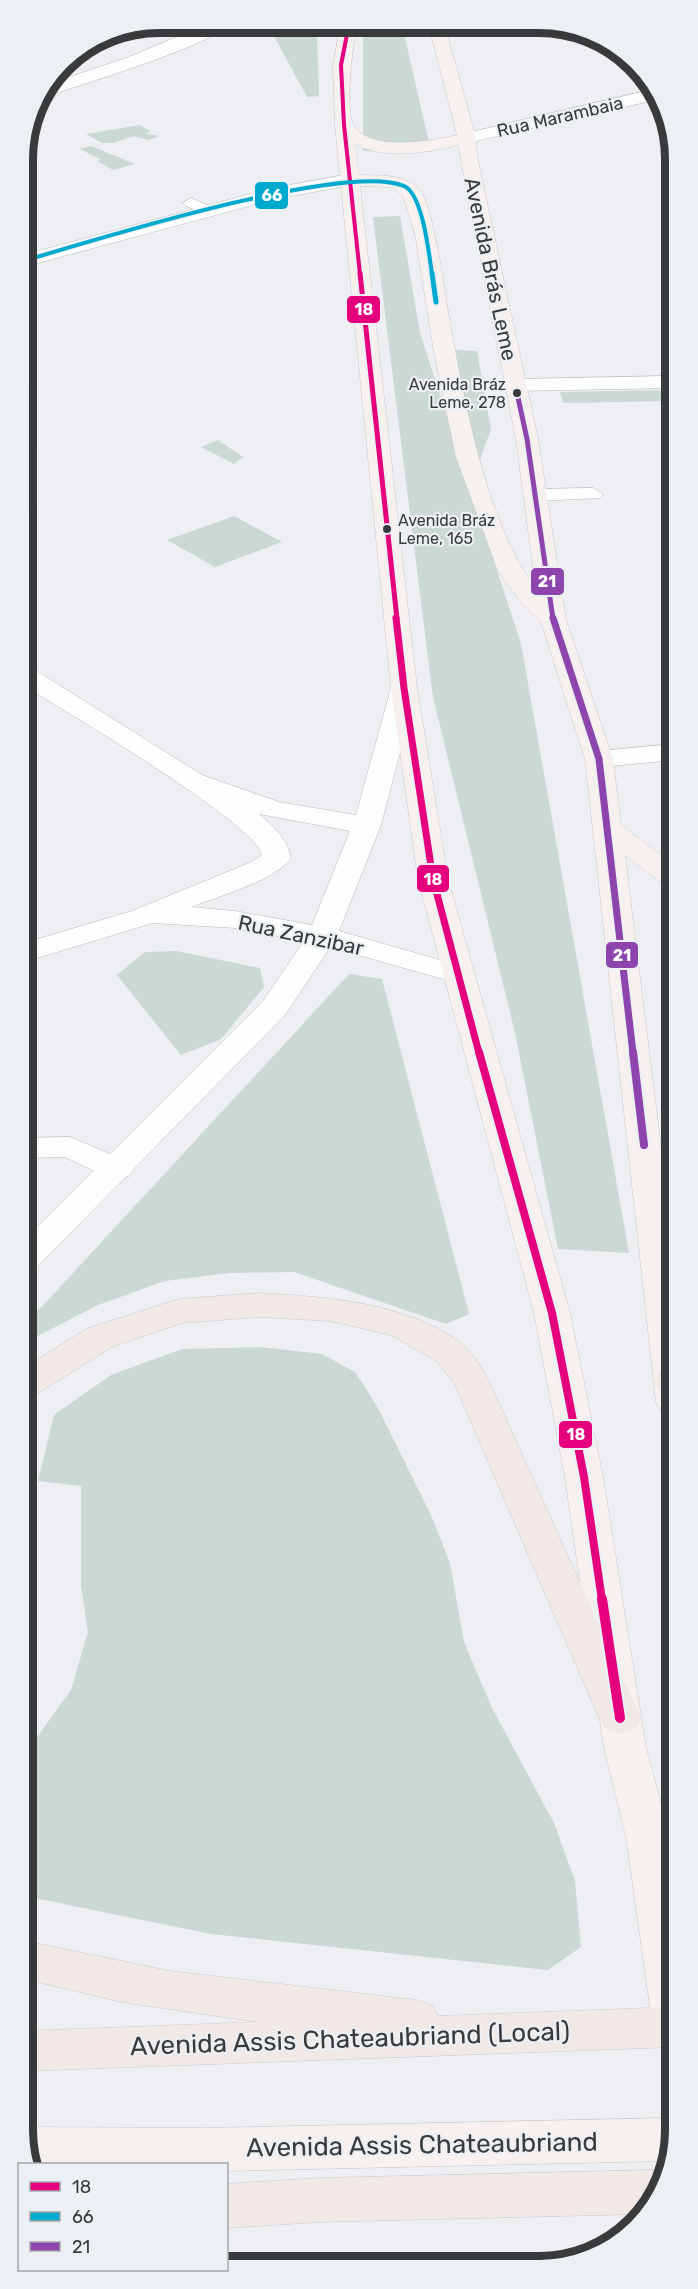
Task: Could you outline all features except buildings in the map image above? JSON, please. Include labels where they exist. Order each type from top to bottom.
[{"type":"highway","points":[[33,1379],[99,1338],[178,1311],[249,1305],[330,1309],[402,1326],[449,1352],[470,1379],[623,1733]]},
{"type":"highway","points":[[33,1962],[62,1970],[240,2001],[538,2032]]},
{"type":"highway","name":"Avenida Assis Chateaubriand (Local)","points":[[33,2051],[665,2028]]},
{"type":"highway","points":[[228,2206],[319,2200],[648,2192]]},
{"type":"main road","points":[[347,33],[341,65],[344,125],[404,688],[434,879],[457,974],[552,1313],[585,1477],[623,1733],[648,1837],[665,1953]]},
{"type":"main road","name":"Avenida Brás Leme","points":[[440,33],[467,138],[468,156],[516,385],[553,620],[599,759],[665,1319]]},
{"type":"main road","points":[[344,125],[359,140],[383,147],[438,144],[467,138]]},
{"type":"main road","points":[[350,180],[396,182],[412,193],[425,234],[445,352],[467,458],[510,571],[528,595],[553,620]]},
{"type":"main road","points":[[607,828],[665,872]]},
{"type":"main road","name":"Avenida Assis Chateaubriand","points":[[34,2149],[205,2150],[665,2139]]},
{"type":"street","points":[[173,33],[180,44]]},
{"type":"street","points":[[56,87],[129,64],[203,33]]},
{"type":"street","name":"Rua Marambaia","points":[[467,138],[648,96]]},
{"type":"street","points":[[33,257],[316,185],[350,180]]},
{"type":"street","points":[[516,385],[665,382]]},
{"type":"street","points":[[33,679],[192,781],[274,810],[367,825]]},
{"type":"street","points":[[33,1251],[117,1169],[274,1008],[321,936],[367,825],[390,749],[404,688]]},
{"type":"street","points":[[599,759],[665,753]]},
{"type":"street","name":"Rua Zanzibar","points":[[33,950],[142,917],[259,869],[277,858],[275,845],[265,832],[192,781]]},
{"type":"street","name":"Rua Zanzibar","points":[[142,917],[215,917],[260,923],[321,936],[457,974]]},
{"type":"street","points":[[33,1148],[70,1147],[117,1169]]},
{"type":"lane","points":[[191,203],[209,211]]},
{"type":"lane","points":[[535,495],[593,494]]},
{"type":"shaded area","points":[[363,33],[406,33],[431,152],[363,151]]},
{"type":"shaded area","points":[[317,34],[319,96],[307,97],[274,36]]},
{"type":"shaded area","points":[[140,125],[150,131],[146,134],[160,136],[148,140],[134,136],[113,143],[102,143],[86,134]]},
{"type":"shaded area","points":[[91,146],[135,164],[113,170],[97,161],[101,160],[80,149]]},
{"type":"shaded area","points":[[400,216],[420,333],[463,466],[456,350],[477,351],[491,429],[478,465],[464,469],[521,644],[629,1253],[558,1249],[515,1033],[433,697],[373,217]]},
{"type":"shaded area","points":[[665,390],[665,401],[563,403],[560,392]]},
{"type":"shaded area","points":[[218,440],[243,457],[234,464],[201,447]]},
{"type":"shaded area","points":[[234,516],[282,542],[215,567],[167,540]]},
{"type":"shaded area","points":[[176,951],[260,968],[264,987],[221,1039],[181,1055],[117,975],[145,952]]},
{"type":"shaded area","points":[[349,974],[382,979],[469,1314],[446,1324],[294,1272],[230,1273],[165,1281],[98,1305],[33,1338],[33,1316]]},
{"type":"shaded area","points":[[261,1347],[322,1354],[355,1372],[377,1406],[431,1515],[450,1563],[464,1642],[493,1710],[554,1823],[575,1881],[581,1947],[548,1970],[211,1934],[33,1898],[33,1743],[71,1690],[88,1632],[81,1585],[81,1486],[38,1481],[54,1415],[111,1375],[182,1349]]},
{"type":"transit line","name":"18","points":[[347,33],[341,65],[344,125],[404,688],[433,879],[457,974],[552,1313],[584,1477],[620,1718]]},
{"type":"transit line","name":"66","points":[[33,258],[159,223],[281,193],[335,184],[378,181],[405,186],[418,206],[430,258],[436,302]]},
{"type":"transit line","name":"21","points":[[517,393],[527,439],[553,620],[599,759],[644,1145]]},
{"type":"place","name":"Avenida Bráz Leme, 278","points":[[517,393]]},
{"type":"place","name":"Avenida Bráz Leme, 165","points":[[387,529]]}]
